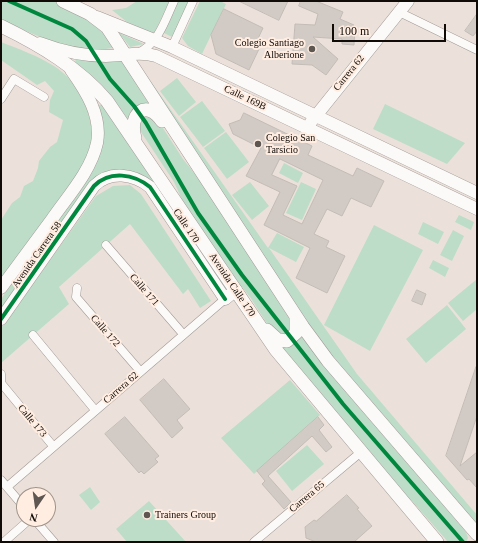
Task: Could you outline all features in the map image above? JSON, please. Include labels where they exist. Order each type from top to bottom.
[{"type":"main road","points":[[63,1],[90,14],[107,27],[296,318],[328,361],[473,532]]},
{"type":"main road","name":"Carrera 62","points":[[306,127],[408,1]]},
{"type":"main road","name":"Calle 169B","points":[[90,14],[172,47],[477,193]]},
{"type":"main road","name":"Calle 169B","points":[[2,27],[60,50],[95,56],[138,53],[156,56],[477,209]]},
{"type":"main road","name":"Avenida Calle 170","points":[[2,27],[43,49],[68,66],[98,90],[137,144],[281,356],[437,542]]},
{"type":"main road","name":"Avenida Carrera 58","points":[[1,288],[76,187],[92,159],[97,142],[96,117],[90,99],[68,66]]},
{"type":"main road","points":[[137,144],[133,131],[135,115],[144,110],[150,111],[159,117],[177,144],[203,175]]},
{"type":"main road","name":"Avenida Carrera 58","points":[[1,319],[94,186],[100,180],[109,176],[123,175]]},
{"type":"main road","name":"Calle 170","points":[[123,175],[138,179],[150,187],[225,299]]},
{"type":"main road","points":[[239,295],[273,338],[287,341],[296,333],[296,318]]},
{"type":"main road","name":"Carrera 62","points":[[225,299],[239,295]]},
{"type":"main road","points":[[392,488],[422,518],[443,542]]},
{"type":"street","points":[[138,53],[148,48],[155,40],[174,1]]},
{"type":"street","points":[[172,47],[192,1]]},
{"type":"street","points":[[399,12],[477,50]]},
{"type":"street","points":[[1,99],[14,78],[44,97]]},
{"type":"street","name":"Calle 171","points":[[106,245],[183,334]]},
{"type":"street","name":"Calle 172","points":[[77,288],[76,297],[140,371]]},
{"type":"street","name":"Carrera 62","points":[[4,483],[53,446],[225,299]]},
{"type":"street","points":[[33,335],[95,410]]},
{"type":"street","name":"Calle 173","points":[[1,374],[1,384],[53,446]]},
{"type":"street","name":"Carrera 65","points":[[254,542],[361,452]]},
{"type":"street","points":[[4,483],[16,497]]},
{"type":"street","points":[[4,542],[21,527]]},
{"type":"street","points":[[41,527],[54,542]]},
{"type":"green space","points":[[1,1],[55,1],[97,24],[114,46],[113,48],[98,49],[69,46],[27,32],[1,19]]},
{"type":"green space","points":[[137,1],[170,1],[154,34],[127,22],[112,10],[126,8]]},
{"type":"green space","points":[[177,1],[190,1],[174,38],[162,32]]},
{"type":"green space","points":[[200,1],[220,1],[226,4],[202,54],[188,46],[182,38]]},
{"type":"green space","points":[[119,33],[144,44],[130,47]]},
{"type":"green space","points":[[1,42],[48,62],[63,72],[77,89],[87,109],[92,130],[92,145],[89,154],[76,176],[1,282],[1,220],[12,203],[20,197],[24,186],[33,181],[39,161],[50,147],[57,142],[63,120],[49,112],[50,100],[54,91],[45,81],[37,85],[1,60]]},
{"type":"green space","points":[[76,58],[106,58],[122,61],[149,104],[129,119],[127,118],[115,101],[75,63]]},
{"type":"green space","points":[[142,69],[268,248],[277,233],[304,247],[296,262],[269,248],[357,374],[477,515],[477,523],[473,526],[332,361]]},
{"type":"green space","points":[[177,78],[196,102],[179,116],[160,91]]},
{"type":"green space","points":[[202,101],[225,131],[203,147],[180,117]]},
{"type":"green space","points":[[385,104],[465,143],[447,164],[373,129]]},
{"type":"green space","points":[[99,105],[102,105],[228,290],[225,291],[139,175],[132,172],[114,170],[103,174],[92,181],[1,310],[1,299],[89,175],[96,109]]},
{"type":"green space","points":[[145,114],[159,122],[183,159],[211,194],[292,323],[293,328],[285,338],[271,330],[250,297],[225,266],[185,206],[174,182],[139,129],[138,121]]},
{"type":"green space","points":[[226,132],[249,162],[227,179],[204,148]]},
{"type":"green space","points":[[284,163],[303,173],[298,183],[279,173]]},
{"type":"green space","points":[[250,182],[269,206],[252,220],[232,195]]},
{"type":"green space","points":[[301,182],[316,189],[302,220],[286,213]]},
{"type":"green space","points":[[130,185],[141,194],[211,301],[200,308],[188,289],[183,294],[130,224],[59,287],[69,304],[1,363],[1,328],[96,196],[113,186]]},
{"type":"green space","points":[[459,215],[474,222],[471,230],[455,222]]},
{"type":"green space","points":[[423,222],[444,232],[438,244],[418,234]]},
{"type":"green space","points":[[374,225],[423,250],[370,351],[324,325]]},
{"type":"green space","points":[[453,230],[464,236],[452,261],[440,255]]},
{"type":"green space","points":[[433,260],[449,268],[445,277],[429,268]]},
{"type":"green space","points":[[477,279],[477,309],[463,321],[448,303]]},
{"type":"green space","points":[[447,305],[466,329],[426,363],[406,339]]},
{"type":"green space","points":[[300,333],[466,532],[468,538],[466,542],[448,542],[412,501],[395,486],[280,347]]},
{"type":"green space","points":[[290,380],[320,415],[254,474],[221,438]]},
{"type":"green space","points":[[307,445],[324,464],[292,491],[276,471]]},
{"type":"green space","points":[[90,487],[100,502],[91,510],[79,495]]},
{"type":"green space","name":"Trainers Group","points":[[149,501],[186,542],[127,542],[116,529]]},
{"type":"building","points":[[239,1],[288,1],[279,20]]},
{"type":"building","points":[[301,1],[316,1],[343,12],[340,19],[354,25],[352,28],[355,28],[354,45],[342,44],[342,39],[313,37],[338,59],[326,75],[312,65],[292,64],[295,24],[315,25],[318,14],[299,6]]},
{"type":"building","points":[[224,9],[263,28],[254,47],[259,49],[249,70],[216,54],[211,35]]},
{"type":"building","points":[[477,14],[477,31],[473,36],[465,31]]},
{"type":"building","points":[[244,113],[312,146],[308,155],[353,176],[357,168],[384,181],[371,207],[351,198],[342,216],[327,209],[314,234],[329,241],[326,247],[345,256],[327,293],[296,278],[310,248],[264,225],[280,192],[246,176],[261,148],[233,134],[229,124],[240,120]],"holes":[[[280,159],[323,180],[302,224],[283,215],[297,186],[272,175]]]},
{"type":"building","points":[[417,290],[426,294],[422,305],[412,301]]},
{"type":"building","points":[[476,367],[477,416],[460,466],[477,452],[477,488],[469,479],[467,480],[446,456]]},
{"type":"building","points":[[164,379],[190,409],[177,420],[183,428],[172,438],[140,400]]},
{"type":"building","points":[[125,417],[159,456],[155,459],[158,462],[144,474],[141,471],[139,473],[105,434]]},
{"type":"building","points":[[318,417],[324,425],[319,430],[332,447],[326,452],[312,436],[268,476],[291,502],[284,509],[262,484],[265,481],[257,471]]},
{"type":"building","points":[[347,495],[372,526],[354,542],[316,542],[306,538],[305,527],[314,520],[316,521]]},
{"type":"cycle path","points":[[9,1],[72,29],[86,41],[110,79],[134,106],[146,123],[198,213],[242,275],[343,404],[463,542]]},
{"type":"cycle path","points":[[1,319],[94,186],[100,181],[115,176],[137,179],[150,187],[225,299]]},
{"type":"place","name":"Colegio Santiago Alberione","points":[[312,49]]},
{"type":"place","name":"Colegio San Tarsicio","points":[[258,144]]},
{"type":"place","name":"Trainers Group","points":[[147,515]]}]
